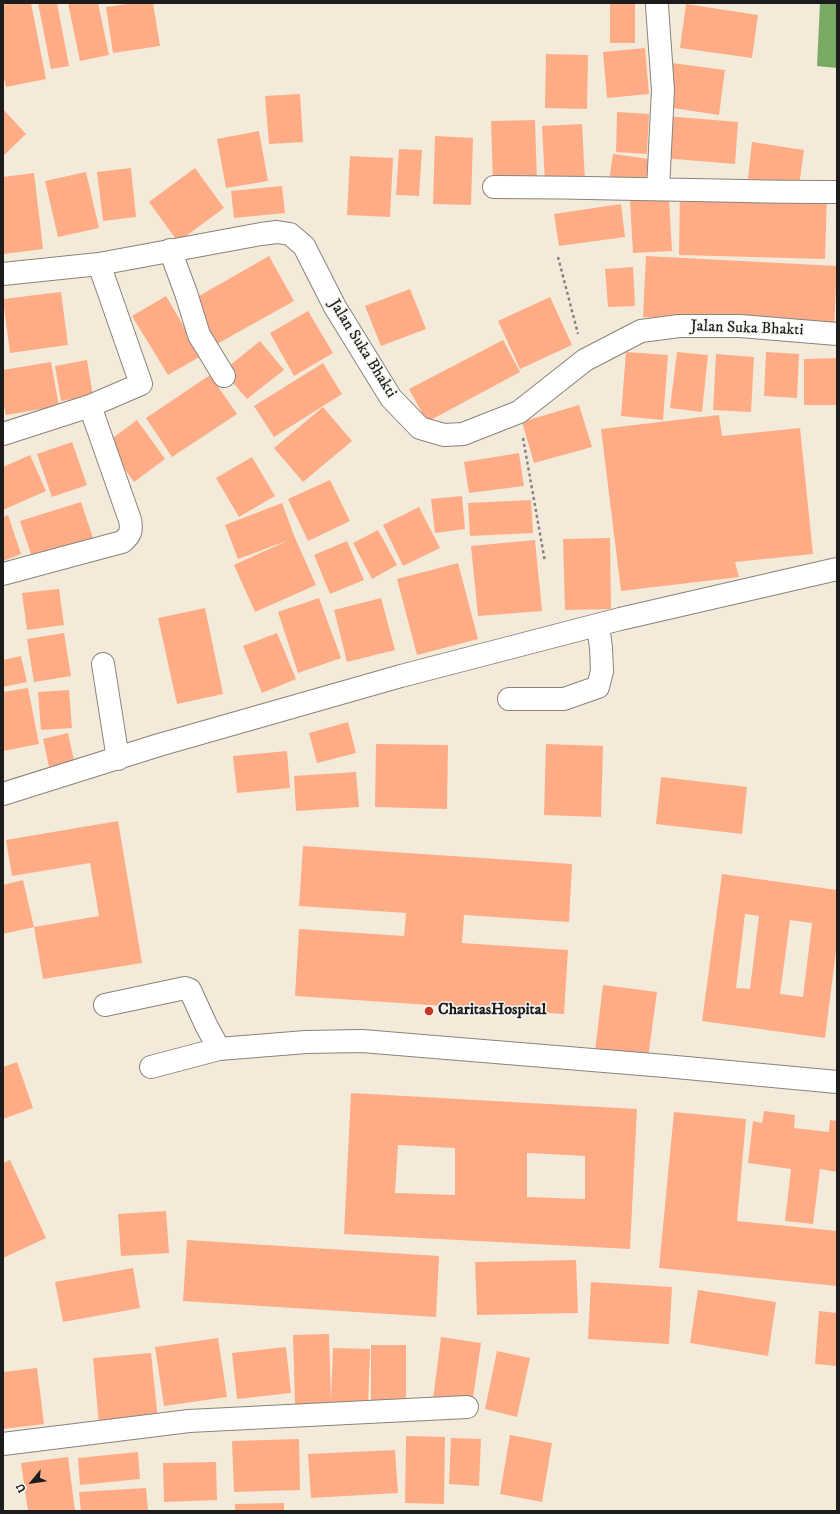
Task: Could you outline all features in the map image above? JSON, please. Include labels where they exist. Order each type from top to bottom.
[{"type":"street","points":[[657,6],[662,90],[658,189]]},
{"type":"street","points":[[494,186],[837,192]]},
{"type":"street","name":"Jalan Suka Bhakti","points":[[3,274],[99,264],[261,234],[277,232],[290,234],[304,246],[335,307],[391,398],[420,428],[444,435],[463,434],[519,412],[585,360],[641,331],[679,326],[740,326],[837,334]]},
{"type":"street","points":[[170,250],[186,293],[199,335],[224,376]]},
{"type":"street","points":[[3,434],[90,406],[141,384],[99,264]]},
{"type":"street","points":[[3,574],[122,542],[131,532],[130,520],[90,406]]},
{"type":"street","points":[[3,794],[195,735],[402,676],[598,625],[837,569]]},
{"type":"street","points":[[509,699],[564,699],[598,687],[602,671],[602,648],[598,625]]},
{"type":"street","points":[[103,664],[118,759]]},
{"type":"street","points":[[105,1005],[185,988],[190,990],[206,1025],[220,1049]]},
{"type":"street","points":[[151,1067],[220,1049],[306,1042],[362,1042],[665,1066],[837,1082]]},
{"type":"street","points":[[3,1444],[190,1421],[466,1407]]},
{"type":"path","points":[[558,256],[585,360]]},
{"type":"path","points":[[519,412],[545,562]]},
{"type":"green space","points":[[820,3],[837,3],[837,68],[817,66]]},
{"type":"building","points":[[12,3],[31,3],[46,79],[6,87],[3,74],[3,5]]},
{"type":"building","points":[[38,3],[57,3],[69,66],[51,69]]},
{"type":"building","points":[[68,3],[98,3],[109,55],[80,61]]},
{"type":"building","points":[[134,3],[153,3],[160,46],[113,53],[106,7]]},
{"type":"building","points":[[610,3],[635,3],[635,43],[610,43]]},
{"type":"building","points":[[686,4],[758,15],[752,58],[680,48]]},
{"type":"building","points":[[645,48],[649,94],[607,98],[603,52]]},
{"type":"building","points":[[546,54],[588,55],[587,109],[545,108]]},
{"type":"building","points":[[672,63],[725,70],[719,115],[666,107]]},
{"type":"building","points":[[300,94],[303,142],[269,144],[265,96]]},
{"type":"building","points":[[3,109],[26,134],[3,156]]},
{"type":"building","points":[[617,112],[649,114],[647,154],[616,152]]},
{"type":"building","points":[[666,116],[738,122],[735,164],[662,158]]},
{"type":"building","points":[[535,120],[537,182],[493,183],[491,121]]},
{"type":"building","points":[[582,124],[585,180],[545,182],[542,126]]},
{"type":"building","points":[[259,131],[268,181],[226,188],[217,139]]},
{"type":"building","points":[[435,136],[473,138],[471,205],[433,204]]},
{"type":"building","points":[[752,142],[804,150],[799,186],[748,179]]},
{"type":"building","points":[[399,149],[422,150],[419,196],[396,195]]},
{"type":"building","points":[[613,154],[649,159],[645,187],[609,181]]},
{"type":"building","points":[[350,156],[393,158],[390,217],[347,215]]},
{"type":"building","points":[[131,168],[136,217],[103,221],[97,172]]},
{"type":"building","points":[[195,168],[224,208],[178,242],[149,202]]},
{"type":"building","points":[[86,172],[99,228],[58,237],[45,181]]},
{"type":"building","points":[[34,173],[43,249],[3,254],[3,177]]},
{"type":"building","points":[[282,186],[285,213],[234,218],[231,191]]},
{"type":"building","points":[[680,190],[827,195],[825,259],[679,255]]},
{"type":"building","points":[[669,198],[672,251],[633,253],[630,200]]},
{"type":"building","points":[[621,204],[625,237],[559,246],[554,214]]},
{"type":"building","points":[[269,256],[294,301],[217,344],[192,300]]},
{"type":"building","points":[[646,256],[837,266],[834,328],[643,317]]},
{"type":"building","points":[[633,267],[635,306],[608,307],[605,269]]},
{"type":"building","points":[[410,289],[426,329],[381,346],[365,306]]},
{"type":"building","points":[[61,292],[68,345],[10,353],[3,299]]},
{"type":"building","points":[[166,296],[201,356],[168,375],[132,316]]},
{"type":"building","points":[[550,297],[572,345],[520,369],[498,321]]},
{"type":"building","points":[[308,311],[333,353],[294,376],[270,333]]},
{"type":"building","points":[[503,340],[520,372],[427,422],[409,389]]},
{"type":"building","points":[[260,341],[284,370],[247,399],[223,371]]},
{"type":"building","points":[[626,352],[668,355],[663,420],[621,416]]},
{"type":"building","points":[[677,352],[708,355],[702,412],[670,408]]},
{"type":"building","points":[[766,352],[799,354],[797,398],[764,396]]},
{"type":"building","points":[[716,354],[754,357],[751,412],[713,410]]},
{"type":"building","points":[[837,358],[837,405],[804,405],[804,359]]},
{"type":"building","points":[[87,360],[93,396],[61,401],[55,366]]},
{"type":"building","points":[[51,362],[59,406],[6,415],[3,401],[3,370]]},
{"type":"building","points":[[323,363],[342,394],[274,437],[254,406]]},
{"type":"building","points":[[210,375],[237,414],[172,457],[146,418]]},
{"type":"building","points":[[579,405],[592,447],[534,463],[522,422]]},
{"type":"building","points":[[323,407],[352,441],[303,482],[274,448]]},
{"type":"building","points":[[719,415],[722,436],[800,428],[813,554],[735,562],[739,577],[621,591],[601,429]]},
{"type":"building","points":[[137,420],[165,459],[134,482],[106,443]]},
{"type":"building","points":[[72,442],[87,485],[52,497],[37,454]]},
{"type":"building","points":[[519,453],[524,486],[469,493],[464,462]]},
{"type":"building","points":[[30,455],[46,491],[3,510],[3,467]]},
{"type":"building","points":[[252,457],[275,496],[239,517],[216,478]]},
{"type":"building","points":[[330,480],[350,521],[308,541],[288,499]]},
{"type":"building","points":[[462,496],[465,529],[435,533],[431,499]]},
{"type":"building","points":[[531,500],[533,533],[470,536],[468,503]]},
{"type":"building","points":[[81,502],[93,538],[32,557],[20,521]]},
{"type":"building","points":[[282,503],[295,538],[316,585],[255,612],[234,565],[289,540],[238,559],[225,525]]},
{"type":"building","points":[[419,507],[440,548],[403,566],[383,525]]},
{"type":"building","points":[[8,515],[21,554],[3,561],[3,517]]},
{"type":"building","points":[[378,530],[397,565],[372,579],[353,543]]},
{"type":"building","points":[[610,538],[611,609],[565,610],[563,539]]},
{"type":"building","points":[[535,540],[542,611],[478,616],[471,546]]},
{"type":"building","points":[[347,541],[364,580],[330,594],[314,555]]},
{"type":"building","points":[[458,563],[478,639],[417,655],[397,579]]},
{"type":"building","points":[[59,589],[64,625],[27,630],[22,593]]},
{"type":"building","points":[[319,598],[341,658],[298,673],[278,612]]},
{"type":"building","points":[[381,598],[395,650],[347,662],[334,610]]},
{"type":"building","points":[[205,608],[223,694],[177,704],[158,618]]},
{"type":"building","points":[[64,633],[71,676],[34,682],[27,639]]},
{"type":"building","points":[[277,633],[296,679],[262,693],[243,646]]},
{"type":"building","points":[[21,656],[27,682],[3,687],[3,660]]},
{"type":"building","points":[[28,688],[39,744],[3,751],[3,692]]},
{"type":"building","points":[[69,690],[72,728],[41,730],[38,692]]},
{"type":"building","points":[[348,722],[356,753],[317,763],[309,733]]},
{"type":"building","points":[[68,733],[74,761],[49,767],[43,739]]},
{"type":"building","points":[[376,744],[448,745],[447,809],[375,807]]},
{"type":"building","points":[[546,744],[603,746],[601,817],[544,815]]},
{"type":"building","points":[[287,751],[290,788],[237,793],[233,756]]},
{"type":"building","points":[[356,772],[359,807],[296,811],[294,776]]},
{"type":"building","points":[[661,777],[747,787],[742,834],[656,824]]},
{"type":"building","points":[[118,821],[142,963],[43,979],[34,927],[99,916],[90,863],[12,876],[6,840]]},
{"type":"building","points":[[303,846],[572,864],[569,922],[464,915],[462,943],[568,950],[564,1014],[295,996],[299,929],[404,936],[406,913],[299,906]]},
{"type":"building","points":[[722,874],[837,890],[837,943],[825,1038],[702,1021]],"holes":[[[745,914],[759,916],[750,989],[736,988]],[[790,920],[812,923],[803,997],[780,994]]]},
{"type":"building","points":[[23,880],[34,927],[3,934],[3,885]]},
{"type":"building","points":[[603,985],[657,992],[648,1058],[595,1051]]},
{"type":"building","points":[[17,1062],[33,1108],[3,1119],[3,1067]]},
{"type":"building","points":[[351,1093],[637,1109],[630,1249],[344,1234]],"holes":[[[398,1145],[455,1148],[455,1195],[395,1193]],[[527,1153],[585,1156],[585,1199],[527,1197]]]},
{"type":"building","points":[[764,1111],[795,1115],[794,1128],[829,1132],[830,1120],[837,1121],[837,1172],[820,1169],[813,1224],[785,1221],[791,1169],[748,1163],[753,1121],[762,1123]]},
{"type":"building","points":[[674,1112],[746,1119],[737,1221],[837,1231],[837,1286],[659,1268]]},
{"type":"building","points":[[10,1160],[46,1238],[3,1258],[3,1163]]},
{"type":"building","points":[[166,1211],[169,1253],[121,1256],[118,1214]]},
{"type":"building","points":[[187,1240],[439,1256],[436,1317],[183,1301]]},
{"type":"building","points":[[576,1260],[578,1313],[477,1315],[475,1262]]},
{"type":"building","points":[[133,1268],[140,1308],[63,1322],[55,1282]]},
{"type":"building","points":[[591,1282],[672,1287],[669,1344],[588,1339]]},
{"type":"building","points":[[698,1290],[776,1302],[768,1356],[690,1343]]},
{"type":"building","points":[[819,1311],[837,1313],[837,1366],[815,1364]]},
{"type":"building","points":[[329,1334],[331,1400],[333,1348],[370,1349],[368,1406],[295,1405],[293,1335]]},
{"type":"building","points":[[441,1337],[481,1343],[472,1405],[433,1399]]},
{"type":"building","points":[[218,1338],[227,1397],[164,1406],[155,1347]]},
{"type":"building","points":[[371,1345],[406,1345],[406,1402],[371,1402]]},
{"type":"building","points":[[286,1347],[291,1393],[237,1399],[232,1353]]},
{"type":"building","points":[[497,1351],[530,1358],[517,1417],[485,1409]]},
{"type":"building","points":[[151,1353],[158,1420],[99,1425],[93,1358]]},
{"type":"building","points":[[37,1368],[44,1424],[3,1429],[3,1372]]},
{"type":"building","points":[[510,1435],[552,1443],[542,1502],[500,1494]]},
{"type":"building","points":[[406,1436],[445,1437],[444,1504],[405,1503]]},
{"type":"building","points":[[451,1438],[481,1439],[479,1486],[449,1484]]},
{"type":"building","points":[[299,1439],[300,1490],[234,1492],[232,1441]]},
{"type":"building","points":[[395,1450],[398,1493],[311,1498],[308,1454]]},
{"type":"building","points":[[138,1452],[140,1479],[80,1485],[78,1458]]},
{"type":"building","points":[[68,1457],[75,1511],[28,1511],[21,1463]]},
{"type":"building","points":[[216,1462],[217,1500],[164,1502],[163,1463]]},
{"type":"building","points":[[146,1488],[148,1511],[81,1511],[79,1492]]},
{"type":"building","points":[[284,1503],[284,1511],[235,1511],[235,1504]]},
{"type":"place","name":"CharitasHospital","points":[[429,1011]]}]
